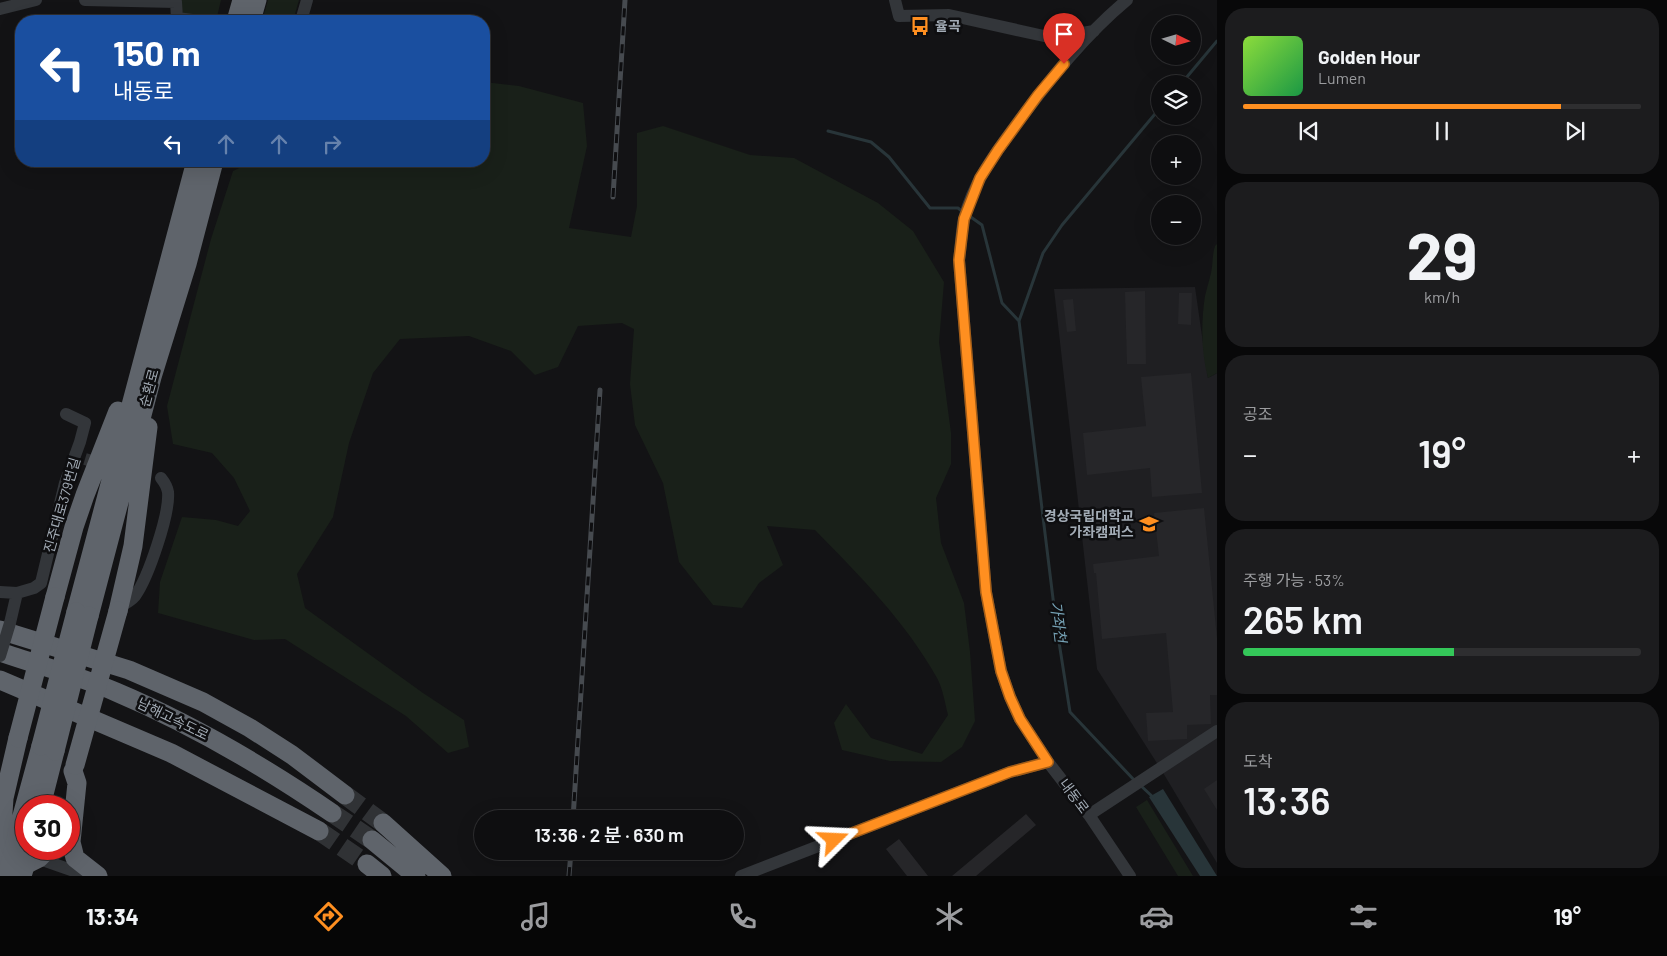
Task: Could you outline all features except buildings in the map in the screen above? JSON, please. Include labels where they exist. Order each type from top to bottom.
[{"type":"highway","points":[[244,15],[257,0]]},
{"type":"highway","name":"순환로","points":[[48,749],[83,614],[152,377],[195,167]]},
{"type":"highway","name":"순환로","points":[[168,297],[187,264],[212,167]]},
{"type":"highway","points":[[23,865],[2,828],[4,798],[17,743],[74,527],[118,411],[168,297]]},
{"type":"highway","points":[[66,795],[118,609],[133,546],[149,420],[168,297]]},
{"type":"highway","points":[[5,627],[129,670],[203,702],[250,728],[292,755],[345,795]]},
{"type":"highway","name":"남해고속도로","points":[[0,652],[114,691],[156,710],[206,735],[279,777],[332,813]]},
{"type":"highway","points":[[0,680],[171,753],[319,831]]},
{"type":"highway","points":[[0,780],[17,743]]},
{"type":"highway","points":[[23,865],[19,827],[48,749]]},
{"type":"highway","points":[[42,795],[48,749]]},
{"type":"highway","points":[[74,768],[77,784],[71,842],[75,858],[98,876]]},
{"type":"highway","points":[[383,823],[442,876]]},
{"type":"highway","points":[[372,840],[416,876]]},
{"type":"highway","points":[[367,864],[382,876]]},
{"type":"street","points":[[0,9],[36,0]]},
{"type":"street","points":[[85,0],[176,2],[177,15]]},
{"type":"street","points":[[303,15],[307,0]]},
{"type":"street","points":[[895,0],[899,16],[949,14],[1044,36],[1059,37],[1094,31]]},
{"type":"street","name":"내동로","points":[[1127,0],[1104,20],[1038,95],[998,150],[980,178],[969,203],[964,219],[959,260],[986,592],[1001,671],[1020,719],[1048,762],[1089,815],[1130,876]]},
{"type":"street","name":"진주대로379번길","points":[[0,592],[17,593],[34,588],[41,583],[65,483],[79,459],[80,442],[85,423],[66,414]]},
{"type":"street","points":[[118,609],[134,597],[150,568],[162,530],[168,495],[167,486],[161,478]]},
{"type":"street","points":[[0,656],[5,627],[17,593]]},
{"type":"street","points":[[1089,815],[1217,731]]},
{"type":"street","points":[[741,876],[1010,772],[1048,762]]},
{"type":"street","points":[[23,865],[88,876]]},
{"type":"shaded area","points":[[180,0],[221,0],[217,15],[183,15]]},
{"type":"shaded area","points":[[268,0],[299,0],[295,15],[264,15]]},
{"type":"shaded area","points":[[490,83],[519,86],[583,103],[587,146],[569,228],[631,237],[637,206],[637,133],[663,126],[750,155],[794,158],[878,203],[913,231],[944,282],[939,342],[951,433],[951,464],[936,498],[941,543],[964,603],[970,652],[975,721],[962,747],[941,762],[890,761],[842,750],[834,723],[846,704],[871,738],[922,754],[948,715],[939,682],[925,657],[881,600],[815,530],[767,526],[783,565],[759,583],[742,608],[713,605],[679,562],[663,483],[635,425],[630,384],[634,329],[622,323],[578,326],[558,367],[535,375],[511,351],[469,336],[400,339],[373,373],[349,443],[333,517],[297,574],[305,608],[423,693],[464,720],[469,747],[448,753],[406,716],[285,639],[254,640],[158,613],[160,582],[182,517],[216,520],[238,526],[250,511],[234,478],[212,453],[173,444],[167,406],[211,239],[233,171],[241,167],[490,167]]},
{"type":"shaded area","points":[[1217,244],[1217,373],[1208,378],[1202,337],[1203,316],[1214,249]]},
{"type":"shaded area","name":"경상국립대학교 가좌캠퍼스","points":[[1195,287],[1208,378],[1217,373],[1217,863],[1162,771],[1097,669],[1054,289]]},
{"type":"shaded area","points":[[1163,789],[1217,876],[1200,876],[1149,797]]},
{"type":"shaded area","points":[[1147,800],[1193,876],[1178,876],[1136,807]]},
{"type":"waterway","points":[[1189,75],[1217,41]]},
{"type":"waterway","name":"가좌천","points":[[1135,781],[1070,712],[1056,623],[1019,321],[1043,253],[1062,225],[1151,119]]},
{"type":"waterway","points":[[828,131],[871,142],[889,157],[930,208],[958,208],[963,212]]},
{"type":"waterway","points":[[968,215],[982,225],[1002,303],[1019,321]]},
{"type":"waterway","name":"가좌천","points":[[1140,785],[1154,798]]},
{"type":"tunnel","points":[[85,459],[105,465]]},
{"type":"tunnel","points":[[345,795],[383,823]]},
{"type":"tunnel","points":[[332,813],[372,840]]},
{"type":"tunnel","points":[[319,831],[367,864]]},
{"type":"railway","points":[[613,197],[625,0]]},
{"type":"railway","points":[[574,810],[600,390]]},
{"type":"railway","points":[[569,876],[570,860]]},
{"type":"place","name":"율곡","points":[[920,26]]},
{"type":"place","name":"경상국립대학교 가좌캠퍼스","points":[[1149,524]]},
{"type":"route","points":[[834,840],[1010,772],[1048,762],[1020,719],[1010,697],[1001,671],[986,592],[959,260],[964,219],[980,178],[1038,95],[1064,64]]}]
